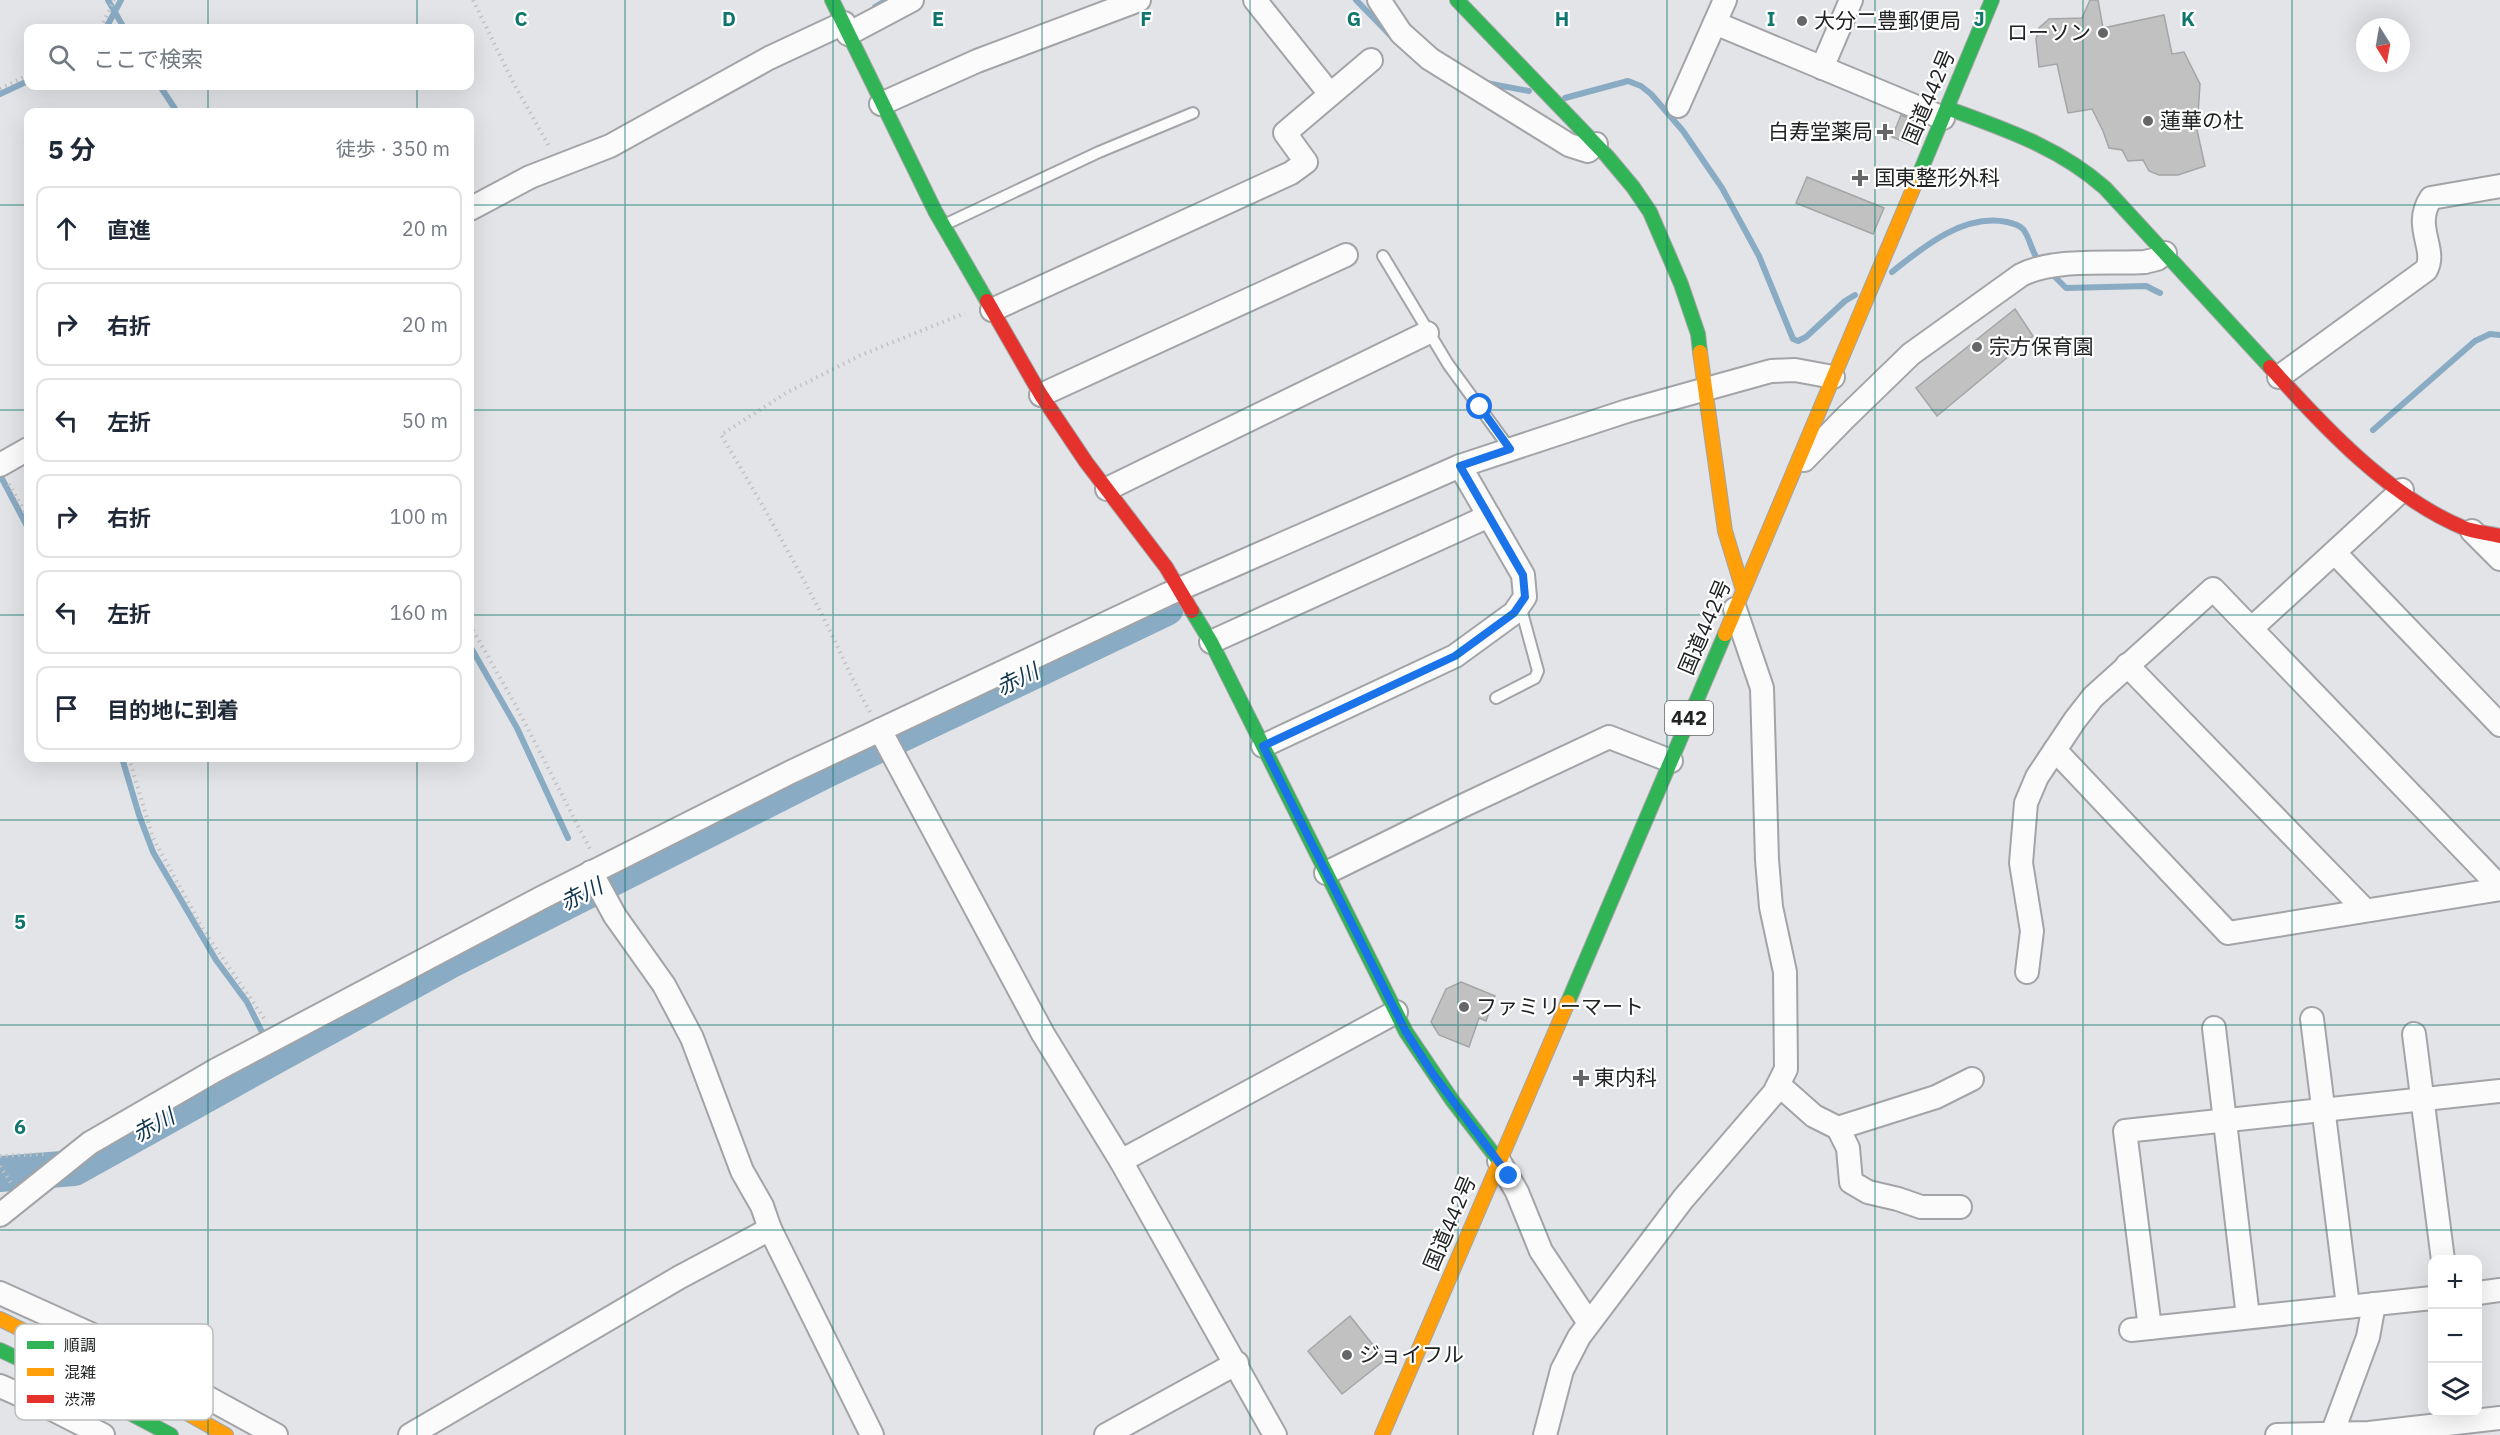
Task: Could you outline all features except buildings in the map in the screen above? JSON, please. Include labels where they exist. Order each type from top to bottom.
[{"type":"main road","points":[[832,0],[881,104],[943,225],[989,306],[1041,395],[1180,588],[1211,642],[1396,1012],[1433,1074],[1499,1161]]},
{"type":"main road","points":[[1457,0],[1596,144],[1634,187],[1658,229],[1692,315],[1701,353],[1725,531],[1734,566],[1739,600]]},
{"type":"main road","name":"国道442号","points":[[1382,1435],[1671,761],[1992,0]]},
{"type":"main road","points":[[1945,113],[2025,137],[2078,164],[2105,188],[2279,377],[2346,445],[2434,513],[2472,531],[2500,536]]},
{"type":"main road","points":[[0,1319],[15,1326]]},
{"type":"main road","points":[[0,1350],[15,1357]]},
{"type":"main road","points":[[143,1420],[171,1435]]},
{"type":"main road","points":[[199,1420],[226,1435]]},
{"type":"street","points":[[474,207],[516,184],[610,146],[769,58],[846,29],[912,0]]},
{"type":"street","points":[[881,104],[977,61],[1139,0]]},
{"type":"street","points":[[1255,0],[1330,94]]},
{"type":"street","points":[[1379,0],[1401,33],[1430,59],[1569,145],[1588,151],[1596,144]]},
{"type":"street","points":[[1678,106],[1725,0]]},
{"type":"street","points":[[1822,68],[1851,0]]},
{"type":"street","points":[[1715,23],[1822,68],[1945,113]]},
{"type":"street","points":[[989,306],[1291,173],[1306,162],[1285,133],[1371,60]]},
{"type":"street","points":[[2279,377],[2426,270],[2430,259],[2423,214],[2431,198],[2500,186]]},
{"type":"street","points":[[1793,472],[1911,354],[2021,275],[2054,266],[2145,262],[2157,259],[2165,253]]},
{"type":"street","points":[[1041,395],[1346,255]]},
{"type":"street","points":[[1107,489],[1427,333]]},
{"type":"street","points":[[0,1215],[74,1155],[107,1132],[276,1037],[595,870],[880,730],[1180,588],[1460,466],[1627,411],[1783,369],[1833,377]]},
{"type":"street","points":[[3,471],[24,453]]},
{"type":"street","points":[[1263,746],[1455,656],[1514,613],[1520,605],[1525,597],[1523,575],[1460,466]]},
{"type":"street","points":[[2252,628],[2402,490]]},
{"type":"street","points":[[1211,642],[1489,516]]},
{"type":"street","points":[[2472,531],[2500,559]]},
{"type":"street","points":[[2335,554],[2500,725]]},
{"type":"street","points":[[2026,972],[2032,931],[2021,863],[2026,803],[2037,777],[2085,707],[2127,665],[2213,590],[2500,888]]},
{"type":"street","points":[[1545,1435],[1562,1370],[1589,1323],[1683,1199],[1779,1085],[1786,1069],[1786,986],[1783,955],[1771,907],[1767,860],[1763,697],[1739,600]]},
{"type":"street","points":[[2127,665],[2364,909]]},
{"type":"street","points":[[880,730],[1043,1034],[1121,1161],[1237,1363],[1275,1435]]},
{"type":"street","points":[[1326,873],[1458,808],[1609,738],[1671,761]]},
{"type":"street","points":[[2055,750],[2228,933],[2500,888]]},
{"type":"street","points":[[595,870],[615,916],[664,986],[692,1038],[742,1171],[762,1206],[770,1229],[872,1435]]},
{"type":"street","points":[[1121,1161],[1396,1012]]},
{"type":"street","points":[[2312,1019],[2348,1306]]},
{"type":"street","points":[[2214,1028],[2248,1317]]},
{"type":"street","points":[[2414,1034],[2442,1255]]},
{"type":"street","points":[[1838,1128],[1936,1097],[1972,1079]]},
{"type":"street","points":[[1779,1085],[1814,1116],[1838,1128],[1848,1148],[1851,1182],[1868,1192],[1921,1207],[1960,1207]]},
{"type":"street","points":[[2428,1299],[2140,1329],[2125,1131],[2500,1091]]},
{"type":"street","points":[[1499,1161],[1517,1192],[1541,1251],[1589,1323]]},
{"type":"street","points":[[410,1435],[680,1277],[770,1229]]},
{"type":"street","points":[[2482,1292],[2500,1290]]},
{"type":"street","points":[[0,1293],[68,1324]]},
{"type":"street","points":[[2332,1434],[2368,1337],[2374,1304]]},
{"type":"street","points":[[1106,1435],[1237,1363]]},
{"type":"street","points":[[0,1386],[15,1393]]},
{"type":"street","points":[[213,1401],[276,1435]]},
{"type":"street","points":[[2277,1435],[2369,1433],[2500,1418]]},
{"type":"street","points":[[74,1420],[103,1435]]},
{"type":"lane","points":[[943,225],[1099,152],[1193,113]]},
{"type":"lane","points":[[1383,256],[1427,333],[1510,449]]},
{"type":"lane","points":[[1496,698],[1535,678],[1538,672],[1520,605]]},
{"type":"path","points":[[103,24],[114,0]]},
{"type":"path","points":[[473,0],[513,82],[559,166]]},
{"type":"path","points":[[0,89],[24,77]]},
{"type":"path","points":[[880,730],[850,678],[821,613],[721,435],[786,393],[861,355],[974,309],[989,306]]},
{"type":"path","points":[[3,471],[24,510]]},
{"type":"path","points":[[474,632],[515,704],[595,870]]},
{"type":"path","points":[[130,762],[153,838],[204,931],[276,1037]]},
{"type":"path","points":[[0,1156],[25,1153],[74,1155]]},
{"type":"waterway","points":[[108,0],[122,24]]},
{"type":"waterway","points":[[108,24],[121,0]]},
{"type":"waterway","points":[[875,7],[887,0]]},
{"type":"waterway","points":[[1356,0],[1391,36]]},
{"type":"waterway","points":[[1565,98],[1628,81],[1641,86],[1651,94],[1683,131],[1722,188],[1759,256],[1793,339],[1798,341],[1806,337],[1845,301],[1855,295]]},
{"type":"waterway","points":[[0,94],[24,83]]},
{"type":"waterway","points":[[1486,83],[1529,91]]},
{"type":"waterway","points":[[163,90],[174,108]]},
{"type":"waterway","points":[[1892,272],[1945,234],[1975,222],[2015,224],[2026,233],[2040,262]]},
{"type":"waterway","points":[[2049,271],[2066,288],[2146,286],[2160,293]]},
{"type":"waterway","points":[[2373,430],[2475,341],[2490,334],[2500,335]]},
{"type":"waterway","points":[[0,475],[24,520]]},
{"type":"waterway","name":"赤川","points":[[0,1174],[74,1168],[451,960],[828,769],[1166,608]]},
{"type":"waterway","points":[[474,653],[517,728],[568,838]]},
{"type":"waterway","points":[[123,762],[153,852],[216,960],[247,1002],[265,1038]]},
{"type":"traffic: fast","points":[[832,0],[935,211],[987,301]]},
{"type":"traffic: fast","points":[[1457,0],[1607,156],[1633,187],[1650,212],[1681,284],[1698,334],[1700,352]]},
{"type":"traffic: fast","points":[[1918,177],[1992,0]]},
{"type":"traffic: fast","points":[[1947,108],[2050,150],[2105,188],[2270,367]]},
{"type":"traffic: fast","points":[[1192,611],[1211,642],[1406,1032],[1452,1100],[1499,1161]]},
{"type":"traffic: fast","points":[[1568,1002],[1725,634]]},
{"type":"traffic: fast","points":[[0,1350],[15,1357]]},
{"type":"traffic: fast","points":[[143,1420],[171,1435]]},
{"type":"traffic: slow","points":[[1725,634],[1918,177]]},
{"type":"traffic: slow","points":[[1700,352],[1725,531],[1743,590]]},
{"type":"traffic: slow","points":[[1382,1435],[1568,1002]]},
{"type":"traffic: slow","points":[[0,1319],[15,1326]]},
{"type":"traffic: slow","points":[[199,1420],[226,1435]]},
{"type":"traffic: jam","points":[[987,301],[1041,395],[1086,462],[1166,567],[1192,611]]},
{"type":"traffic: jam","points":[[2270,367],[2335,436],[2384,479],[2436,515],[2473,531],[2500,536]]},
{"type":"place","name":"大分二豊郵便局","points":[[1802,21]]},
{"type":"place","name":"ローソン","points":[[2103,33]]},
{"type":"place","name":"蓮華の杜","points":[[2148,121]]},
{"type":"place","name":"白寿堂薬局","points":[[1885,132]]},
{"type":"place","name":"国東整形外科","points":[[1860,178]]},
{"type":"place","name":"宗方保育園","points":[[1977,347]]},
{"type":"place","name":"ファミリーマート","points":[[1464,1007]]},
{"type":"place","name":"東内科","points":[[1581,1078]]},
{"type":"place","name":"ジョイフル","points":[[1347,1355]]},
{"type":"route","points":[[1480,407],[1510,449],[1460,466],[1523,575],[1525,597],[1522,603],[1514,613],[1455,656],[1263,746],[1406,1032],[1433,1074],[1509,1176]]}]
